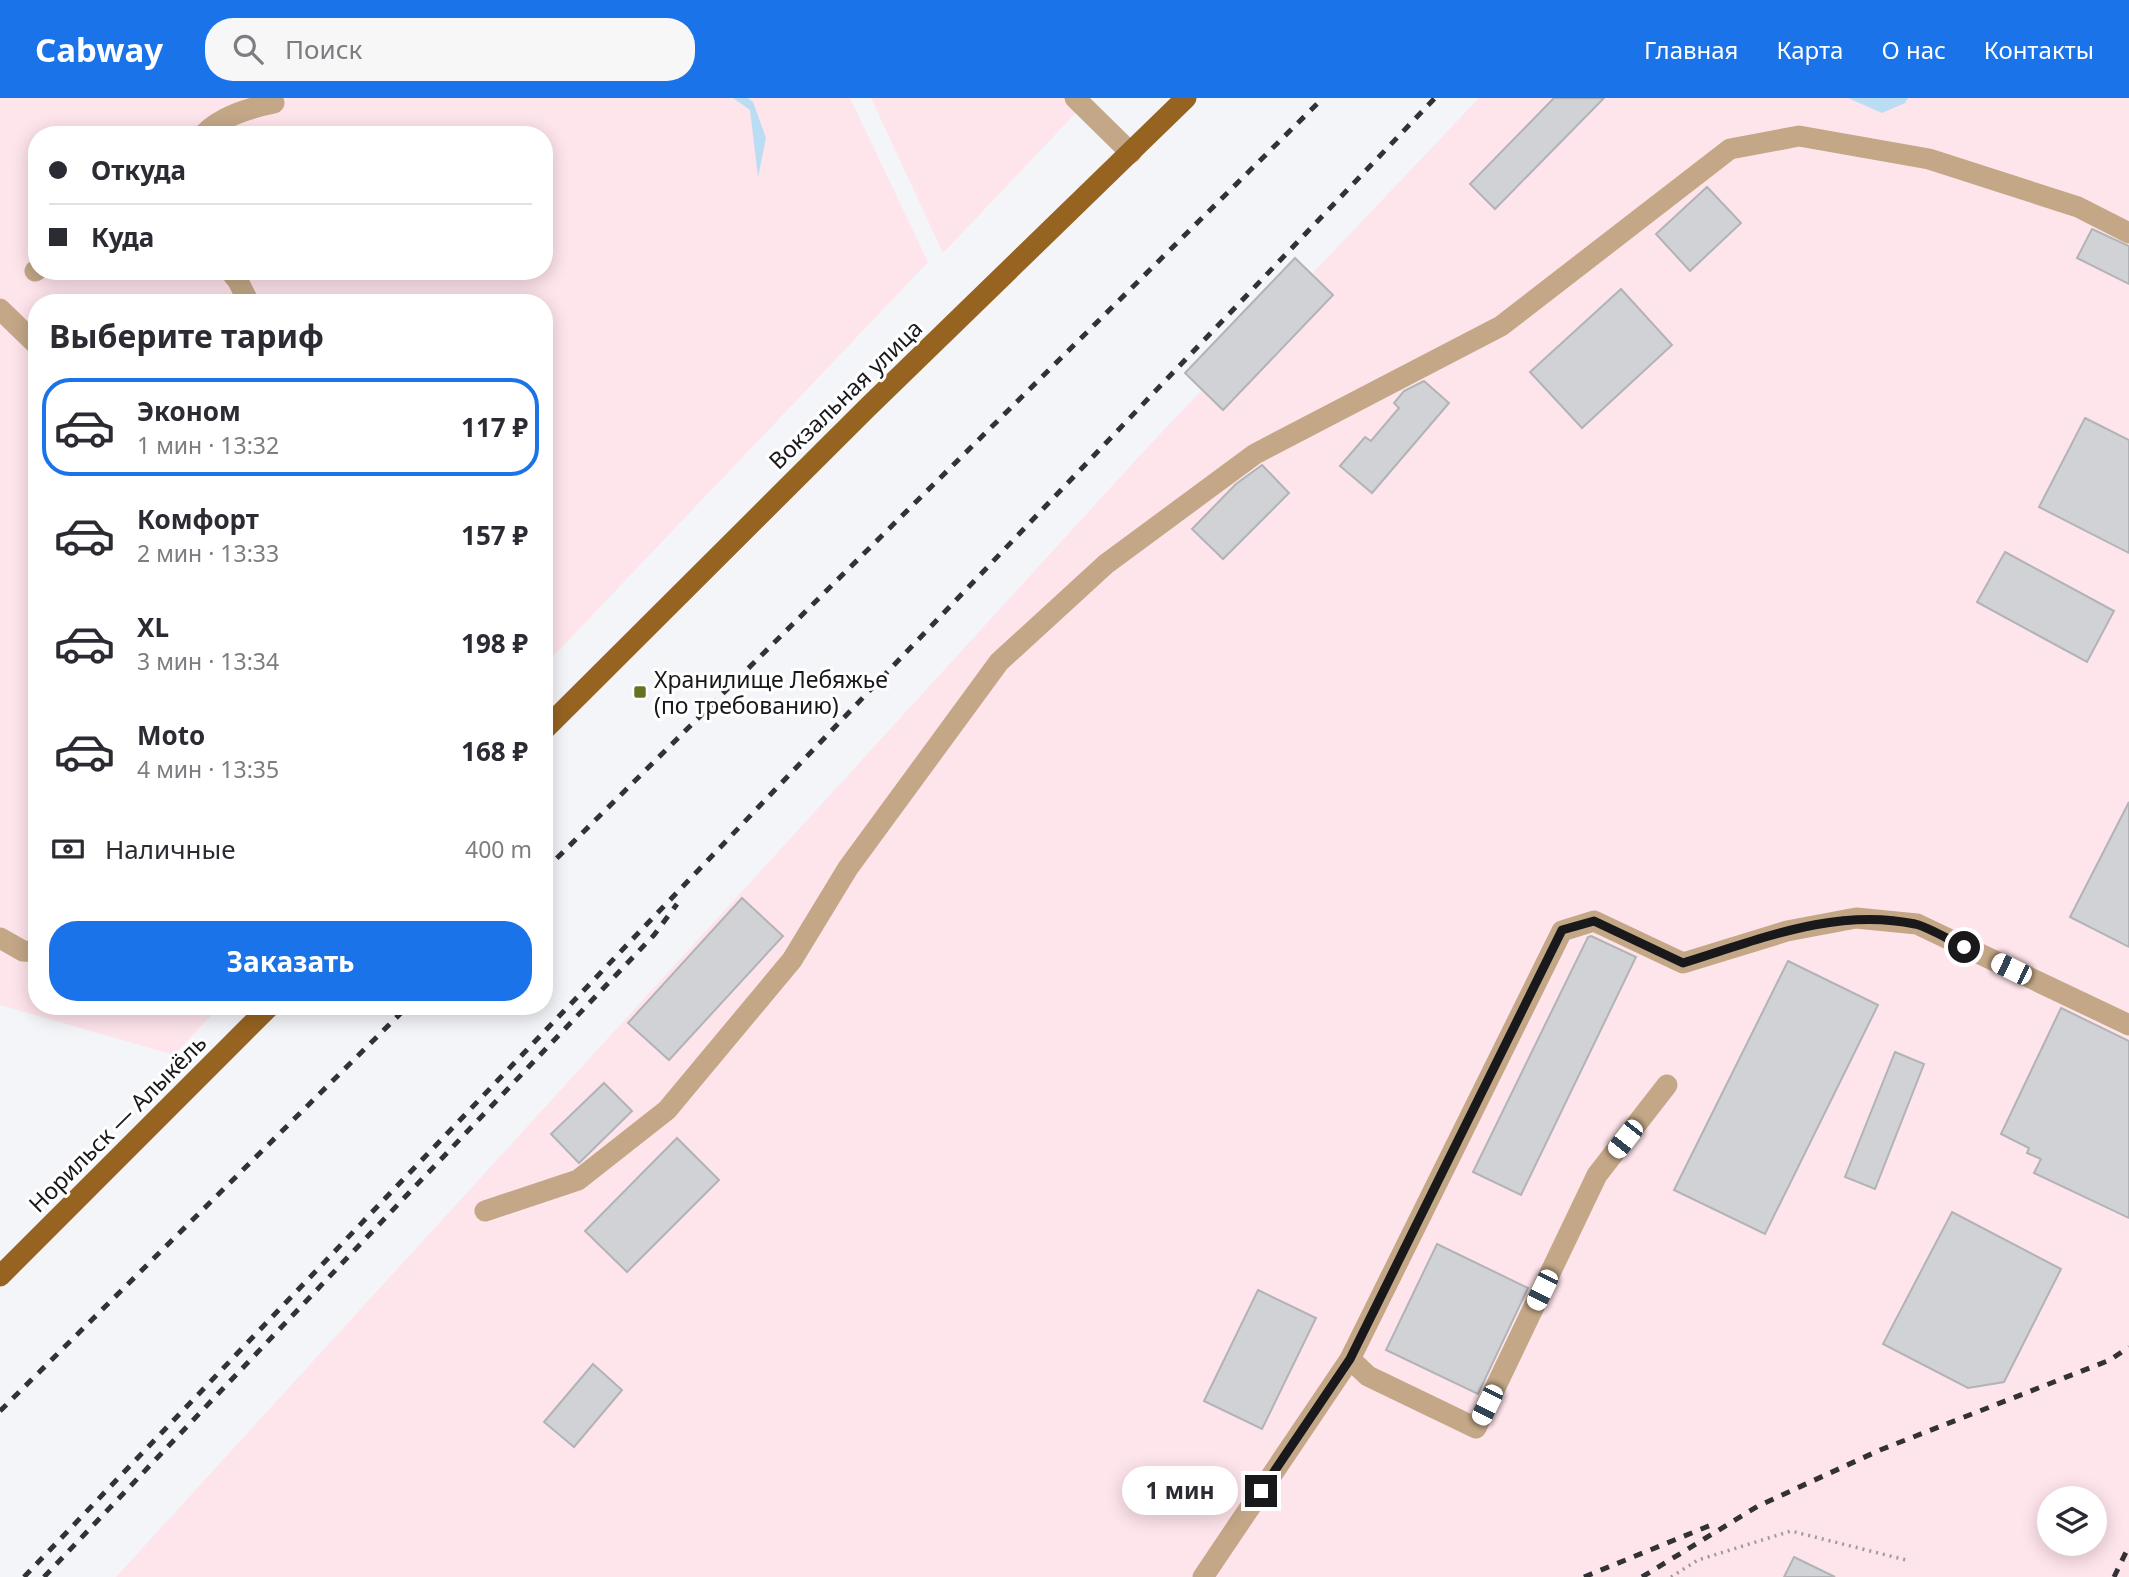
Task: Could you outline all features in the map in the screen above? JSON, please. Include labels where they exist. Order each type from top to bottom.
[{"type":"main road","name":"Вокзальная улица","points":[[553,721],[858,417],[1186,98]]},
{"type":"main road","name":"Норильск — Алыкёль","points":[[0,1276],[261,1015]]},
{"type":"lane","points":[[1076,98],[1131,153]]},
{"type":"lane","points":[[217,126],[244,109],[274,103]]},
{"type":"lane","points":[[485,1212],[578,1180],[667,1110],[792,960],[848,868],[999,662],[1106,565],[1255,454],[1502,326],[1730,149],[1799,136],[1929,159],[2078,207],[2129,233]]},
{"type":"lane","points":[[0,309],[28,336]]},
{"type":"lane","points":[[1203,1577],[1350,1359],[1562,930],[1594,921],[1683,963],[1787,931],[1856,918],[1917,924],[2129,1026]]},
{"type":"lane","points":[[0,938],[28,952]]},
{"type":"lane","points":[[1350,1359],[1368,1377],[1476,1428],[1597,1175],[1667,1085]]},
{"type":"path","points":[[1671,1577],[1698,1560],[1791,1531],[1910,1561]]},
{"type":"shaded area","points":[[0,98],[850,98],[928,262],[553,657],[553,294],[28,294],[28,1013],[0,1005]]},
{"type":"shaded area","points":[[871,98],[1090,98],[943,253]]},
{"type":"shaded area","points":[[1479,98],[2129,98],[2129,1577],[116,1577],[1144,451]]},
{"type":"shaded area","points":[[35,1015],[212,1015],[174,1055]]},
{"type":"water","points":[[733,98],[748,98],[753,102],[766,138],[758,177],[750,110]]},
{"type":"water","points":[[1848,98],[1908,98],[1905,103],[1882,113]]},
{"type":"building","points":[[1554,98],[1604,98],[1495,209],[1470,184]]},
{"type":"building","points":[[1707,187],[1741,223],[1690,271],[1656,234]]},
{"type":"building","points":[[2092,229],[2129,246],[2129,284],[2077,258]]},
{"type":"building","points":[[1295,258],[1333,295],[1223,410],[1185,373]]},
{"type":"building","points":[[1621,289],[1672,345],[1582,428],[1530,372]]},
{"type":"building","points":[[1424,381],[1449,403],[1372,493],[1340,466],[1365,437],[1371,441],[1399,408],[1394,403],[1404,391]]},
{"type":"building","points":[[2085,418],[2129,440],[2129,553],[2039,507]]},
{"type":"building","points":[[1262,465],[1289,493],[1223,559],[1192,529],[1236,484]]},
{"type":"building","points":[[2005,552],[2114,611],[2087,662],[1977,602]]},
{"type":"building","points":[[2129,802],[2129,947],[2070,917]]},
{"type":"building","points":[[742,898],[783,936],[669,1060],[628,1023]]},
{"type":"building","points":[[1588,937],[1636,957],[1521,1195],[1473,1172]]},
{"type":"building","points":[[1788,961],[1878,1005],[1765,1234],[1674,1190]]},
{"type":"building","points":[[2061,1008],[2129,1041],[2129,1218],[2034,1173],[2041,1159],[2027,1153],[2029,1148],[2001,1134]]},
{"type":"building","points":[[1895,1052],[1924,1064],[1875,1189],[1845,1177]]},
{"type":"building","points":[[604,1083],[632,1111],[579,1163],[551,1134]]},
{"type":"building","points":[[677,1138],[719,1180],[627,1272],[585,1231]]},
{"type":"building","points":[[1952,1212],[2061,1269],[2004,1382],[1968,1388],[1883,1344]]},
{"type":"building","points":[[1437,1244],[1528,1288],[1478,1394],[1386,1350]]},
{"type":"building","points":[[1258,1290],[1316,1318],[1262,1429],[1204,1401]]},
{"type":"building","points":[[593,1364],[622,1390],[574,1447],[544,1422]]},
{"type":"building","points":[[1794,1557],[1835,1577],[1784,1577]]},
{"type":"railway","points":[[553,862],[1323,98]]},
{"type":"railway","points":[[24,1577],[1435,98]]},
{"type":"railway","points":[[44,1577],[654,935],[677,904]]},
{"type":"railway","points":[[0,1411],[399,1015]]},
{"type":"railway","points":[[1642,1577],[1758,1506],[1880,1450],[2110,1360],[2129,1347]]},
{"type":"railway","points":[[1584,1577],[1716,1523]]},
{"type":"railway","points":[[2114,1577],[2129,1546]]},
{"type":"place","name":"Хранилище Лебяжье (по требованию)","points":[[640,692]]},
{"type":"route","points":[[1261,1491],[1350,1359],[1562,930],[1594,921],[1683,963],[1787,931],[1856,918],[1917,924],[1964,947]]}]
